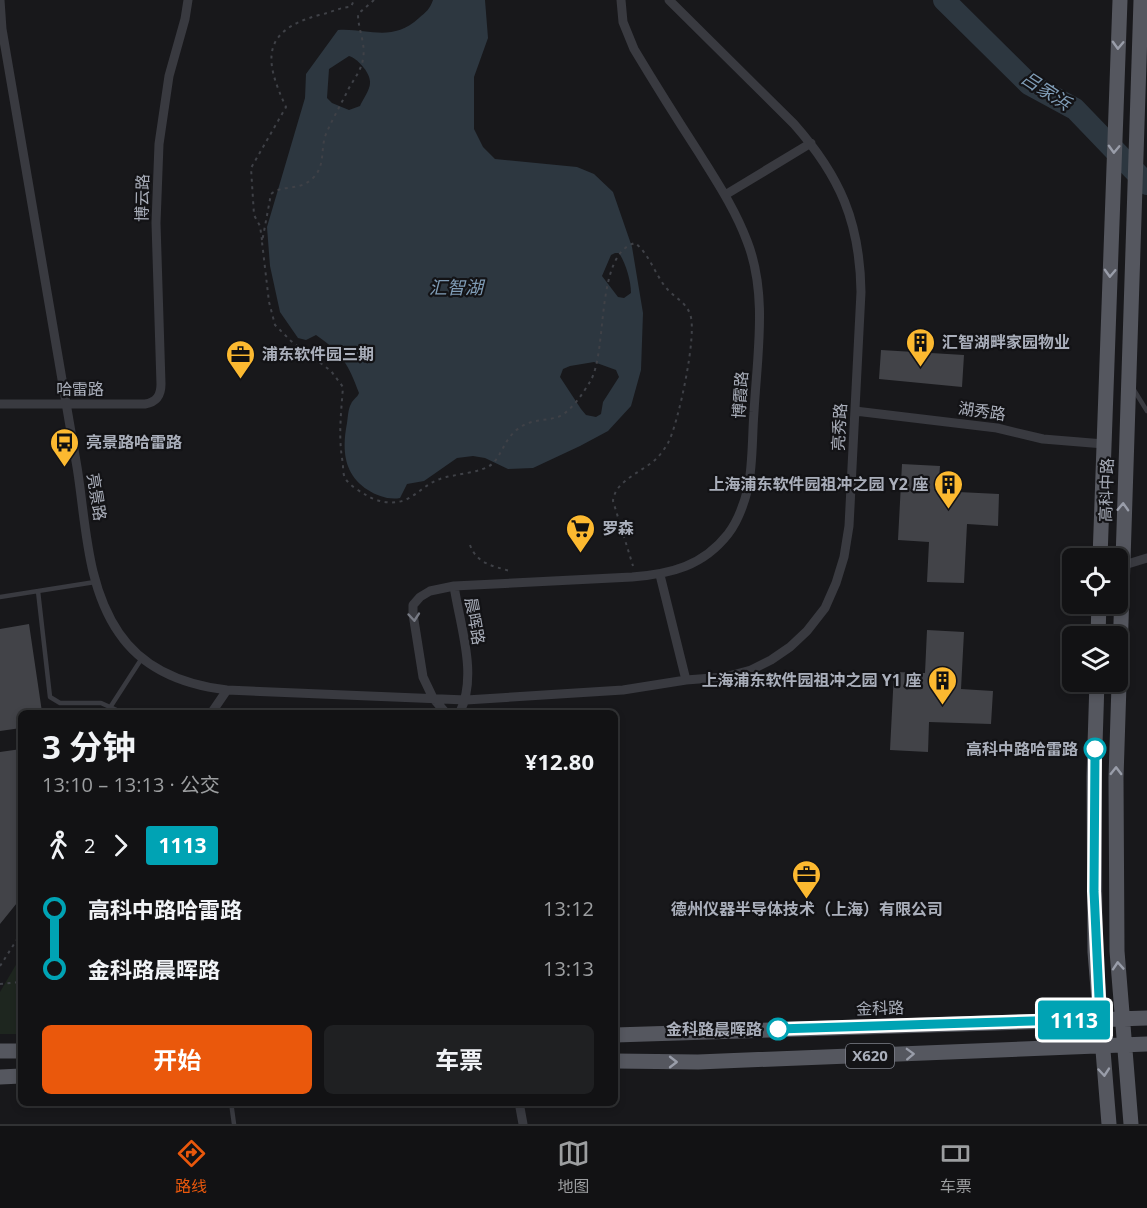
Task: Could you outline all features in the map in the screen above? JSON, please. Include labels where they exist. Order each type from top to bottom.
[{"type":"main road","name":"高科中路","points":[[1100,548],[1120,0]]},
{"type":"main road","name":"高科中路","points":[[1120,548],[1141,0]]},
{"type":"main road","name":"高科中路","points":[[1118,614],[1117,951],[1131,1124]]},
{"type":"main road","points":[[1097,692],[1094,891],[1100,1019],[1109,1124]]},
{"type":"main road","name":"金科路","points":[[618,1035],[1147,1018]]},
{"type":"main road","name":"X620","points":[[618,1061],[698,1062],[1147,1044]]},
{"type":"main road","points":[[0,1051],[18,1051]]},
{"type":"main road","points":[[0,1077],[18,1076]]},
{"type":"street","name":"亮景路","points":[[0,0],[2,29],[96,581],[108,616],[119,634],[142,658],[170,676],[204,687],[227,690],[466,700]]},
{"type":"street","name":"博云路","points":[[158,398],[161,391],[156,223],[159,144],[167,87],[188,0]]},
{"type":"street","name":"博霞路","points":[[454,586],[660,575],[693,564],[718,545],[737,521],[748,489],[757,361],[759,295],[757,276],[748,243],[725,195],[634,49],[623,22],[621,0]]},
{"type":"street","name":"亮秀路","points":[[466,700],[622,690],[686,680],[725,677],[751,670],[790,647],[807,631],[825,608],[836,584],[844,557],[849,526],[861,292],[859,254],[854,229],[839,188],[827,165],[811,143],[669,0]]},
{"type":"street","points":[[725,195],[811,143]]},
{"type":"street","name":"哈雷路","points":[[0,404],[146,404],[158,398]]},
{"type":"street","name":"湖秀路","points":[[855,411],[997,428],[1043,439],[1104,444]]},
{"type":"street","points":[[1128,563],[1147,558]]},
{"type":"street","points":[[660,575],[686,680]]},
{"type":"street","name":"晨晖路","points":[[443,710],[433,698],[423,677],[413,605],[430,591],[454,586],[469,673],[466,700],[461,710]]},
{"type":"street","points":[[213,710],[227,690]]},
{"type":"street","points":[[520,1106],[523,1124]]},
{"type":"lane","points":[[1128,381],[1147,411]]},
{"type":"lane","points":[[0,597],[96,581]]},
{"type":"lane","points":[[38,591],[50,697],[60,703],[101,703],[118,710]]},
{"type":"lane","points":[[111,706],[142,658]]},
{"type":"lane","points":[[232,1106],[234,1124]]},
{"type":"path","points":[[354,0],[351,7],[341,7],[304,19],[275,41],[271,49],[274,80],[286,107],[251,168],[254,215],[260,226],[269,302],[275,325],[291,341],[331,371],[343,387],[339,442],[345,478],[372,500],[385,503],[405,500],[437,479],[492,464],[507,437],[522,426],[537,420],[558,417],[567,411],[591,380],[597,367],[607,281],[619,256],[633,243],[638,244],[667,290],[686,305],[692,317],[685,387],[668,444],[657,458],[619,486],[614,494],[613,501],[633,564],[632,570]]},
{"type":"path","points":[[262,242],[272,194],[276,190],[303,186],[321,168],[326,135],[347,92],[361,70],[364,52],[363,39],[358,27],[358,14],[374,0]]},
{"type":"path","points":[[470,545],[479,560],[489,566],[516,573]]},
{"type":"path","points":[[0,966],[18,938]]},
{"type":"path","points":[[0,984],[18,982]]},
{"type":"shaded area","points":[[18,963],[18,1034],[0,1034],[0,992]]},
{"type":"water","name":"汇智湖","points":[[433,0],[485,0],[488,38],[474,77],[474,129],[483,147],[495,159],[577,167],[594,174],[613,192],[632,247],[643,313],[641,370],[631,406],[608,431],[580,446],[533,468],[508,469],[485,458],[473,456],[457,458],[424,481],[407,484],[400,498],[392,498],[379,496],[368,490],[360,484],[349,469],[345,451],[345,433],[350,406],[359,393],[348,367],[338,353],[316,335],[306,340],[298,338],[280,312],[270,266],[267,227],[305,98],[306,74],[338,30],[380,33],[399,30],[419,18]],"holes":[[[349,56],[363,66],[370,79],[368,92],[360,106],[349,110],[332,103],[327,98],[329,69]],[[619,253],[628,273],[631,293],[624,298],[618,297],[602,276],[611,255]],[[594,362],[616,370],[619,377],[603,402],[601,414],[596,417],[586,415],[560,377],[563,369]]]},
{"type":"building","name":"汇智湖畔家园物业","points":[[881,350],[964,355],[962,387],[879,379]]},
{"type":"building","name":"上海浦东软件园祖冲之园 Y2 座","points":[[902,464],[940,466],[938,491],[999,494],[998,526],[967,524],[964,583],[927,582],[929,542],[898,540]]},
{"type":"building","points":[[29,624],[42,710],[18,710],[18,728],[0,731],[0,629]]},
{"type":"building","name":"上海浦东软件园祖冲之园 Y1 座","points":[[927,630],[964,632],[961,689],[993,691],[991,724],[929,722],[928,752],[890,750],[894,672],[925,673]]},
{"type":"building","points":[[18,749],[18,902],[0,924],[0,752]]},
{"type":"waterway","name":"吕家浜","points":[[944,0],[1029,84],[1075,109],[1147,184]]},
{"type":"bus line","name":"1113","points":[[778,1029],[1100,1019],[1095,952],[1095,749]]},
{"type":"place","name":"汇智湖畔家园物业","points":[[921,368]]},
{"type":"place","name":"浦东软件园三期","points":[[241,380]]},
{"type":"place","name":"亮景路哈雷路","points":[[65,468]]},
{"type":"place","name":"上海浦东软件园祖冲之园 Y2 座","points":[[949,510]]},
{"type":"place","name":"罗森","points":[[581,554]]},
{"type":"place","name":"上海浦东软件园祖冲之园 Y1 座","points":[[942,706]]},
{"type":"place","name":"高科中路哈雷路","points":[[1095,749]]},
{"type":"place","name":"德州仪器半导体技术（上海）有限公司","points":[[807,900]]},
{"type":"place","name":"金科路晨晖路","points":[[778,1029]]}]
